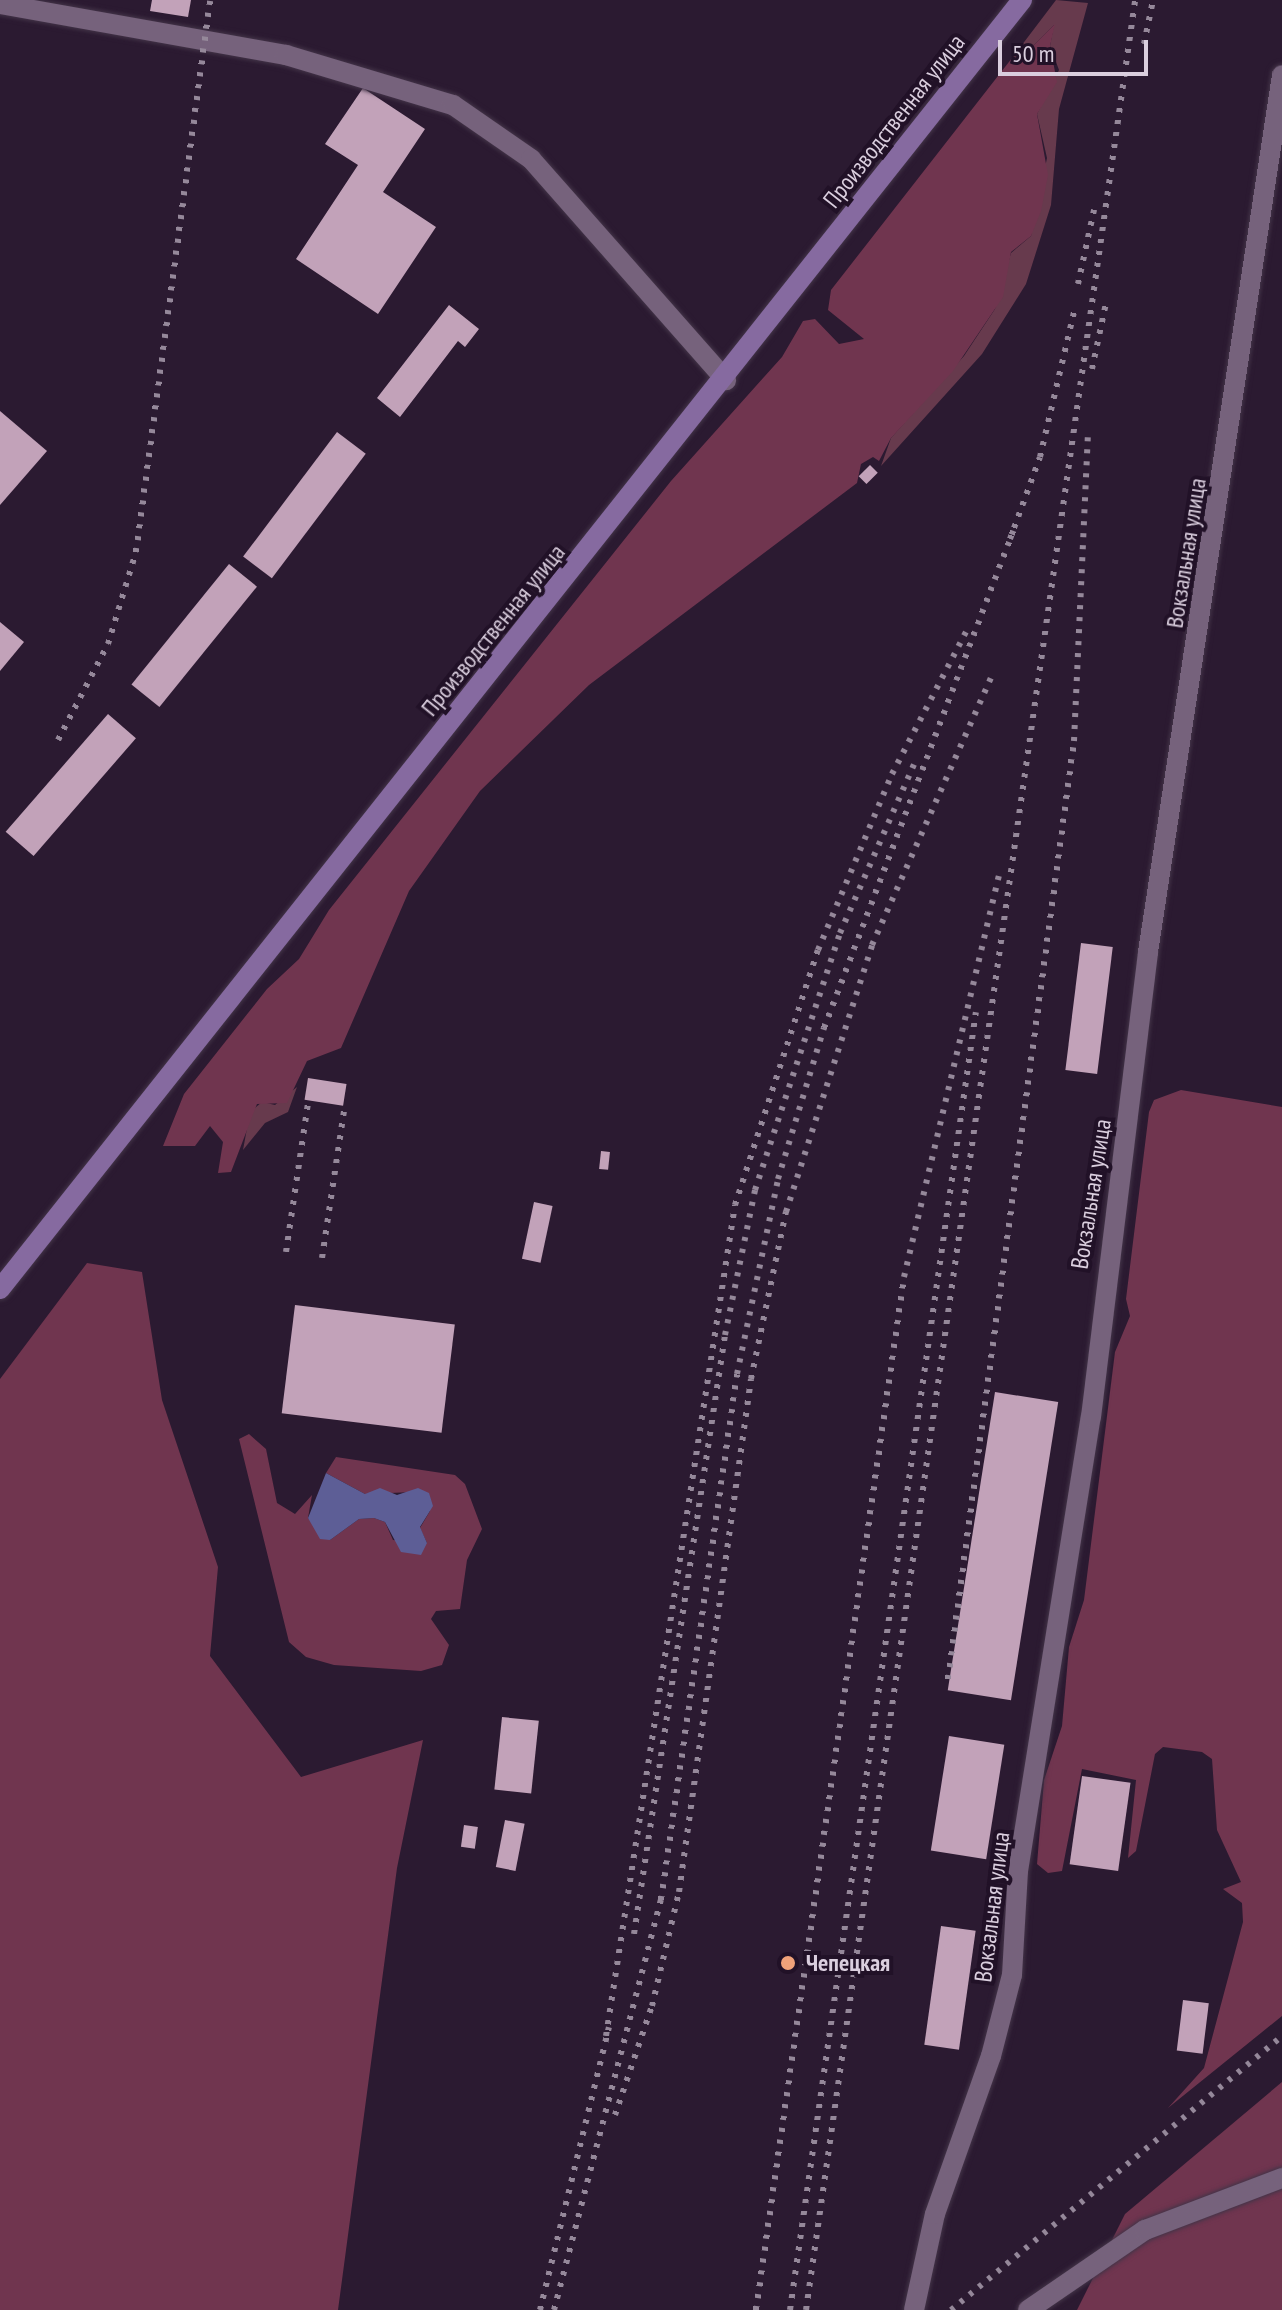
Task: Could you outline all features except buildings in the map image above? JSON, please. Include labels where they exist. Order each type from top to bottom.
[{"type":"main road","name":"Производственная улица","points":[[0,1289],[726,380],[1022,0]]},
{"type":"street","points":[[0,4],[286,55],[453,105],[531,159],[726,380]]},
{"type":"street","name":"Вокзальная улица","points":[[914,2310],[939,2198],[991,2056],[1012,1975],[1018,1871],[1089,1433],[1148,952],[1282,75]]},
{"type":"street","points":[[1028,2310],[1145,2230],[1282,2178]]},
{"type":"shaded area","points":[[1056,0],[1088,3],[1059,109],[1051,205],[1026,284],[982,354],[881,466],[891,438],[964,356],[995,309],[1011,253],[1031,236],[1047,158],[1037,114],[1059,70],[1050,46],[1054,25],[1023,56],[1012,58]]},
{"type":"shaded area","points":[[1055,24],[1050,46],[1057,82],[1037,114],[1048,175],[1041,211],[1031,236],[1011,252],[1003,297],[953,371],[891,438],[879,461],[873,457],[861,464],[857,483],[589,685],[480,791],[409,891],[341,1048],[307,1061],[287,1103],[257,1104],[231,1172],[218,1173],[223,1142],[210,1126],[195,1146],[163,1146],[184,1094],[267,989],[299,959],[329,910],[671,481],[782,357],[803,321],[815,319],[839,344],[864,339],[828,310],[831,290],[1012,58],[1023,56]]},
{"type":"shaded area","points":[[297,1087],[288,1112],[265,1123],[243,1150],[250,1112],[262,1102],[275,1105]]},
{"type":"shaded area","points":[[1181,1090],[1282,1107],[1282,2016],[1168,2108],[1204,2068],[1243,1922],[1242,1903],[1223,1889],[1241,1882],[1217,1830],[1212,1759],[1202,1752],[1163,1747],[1155,1754],[1136,1851],[1128,1858],[1136,1780],[1082,1769],[1062,1871],[1048,1873],[1037,1864],[1044,1780],[1062,1726],[1069,1647],[1084,1600],[1115,1352],[1130,1316],[1126,1299],[1149,1112],[1154,1100]]},
{"type":"shaded area","points":[[87,1263],[142,1272],[162,1400],[218,1567],[210,1656],[301,1777],[423,1740],[397,1868],[338,2310],[0,2310],[0,1379]]},
{"type":"shaded area","points":[[249,1434],[266,1449],[277,1503],[295,1514],[312,1495],[308,1518],[330,1540],[359,1519],[374,1518],[385,1522],[393,1540],[427,1543],[420,1528],[430,1511],[414,1492],[365,1494],[326,1473],[336,1457],[455,1475],[465,1484],[482,1529],[467,1560],[460,1609],[436,1611],[431,1619],[449,1645],[442,1665],[421,1671],[334,1665],[306,1657],[289,1642],[239,1439]]},
{"type":"shaded area","points":[[1282,2082],[1282,2310],[1077,2310],[1125,2214]]},
{"type":"water","points":[[326,1473],[365,1494],[380,1488],[397,1495],[418,1488],[429,1493],[433,1506],[420,1527],[427,1543],[421,1555],[401,1552],[385,1522],[374,1518],[359,1519],[330,1540],[320,1539],[308,1518]]},
{"type":"railway","points":[[58,740],[108,644],[136,552],[210,0]]},
{"type":"railway","points":[[806,2310],[1135,0]]},
{"type":"railway","points":[[1144,44],[1153,0]]},
{"type":"railway","points":[[1078,284],[1094,210]]},
{"type":"railway","points":[[1092,369],[1106,303]]},
{"type":"railway","points":[[1010,539],[1040,457],[1074,312]]},
{"type":"railway","points":[[948,1679],[1074,741],[1088,435]]},
{"type":"railway","points":[[554,2310],[661,1900],[737,1374],[778,1179],[824,1028],[1014,529]]},
{"type":"railway","points":[[606,2036],[735,1205],[818,950],[892,774],[969,626]]},
{"type":"railway","points":[[615,2115],[652,2006],[679,1892],[751,1379],[786,1212],[872,945],[993,673]]},
{"type":"railway","points":[[634,1934],[725,1335],[755,1190],[840,933],[915,762]]},
{"type":"railway","points":[[756,2310],[904,1277],[1001,868]]},
{"type":"railway","points":[[790,2310],[976,1012]]},
{"type":"railway","points":[[286,1252],[308,1103]]},
{"type":"railway","points":[[322,1258],[344,1110]]},
{"type":"railway","points":[[540,2310],[609,2027]]},
{"type":"railway","points":[[951,2310],[1282,2036]]},
{"type":"place","name":"Чепецкая","points":[[788,1963]]}]
